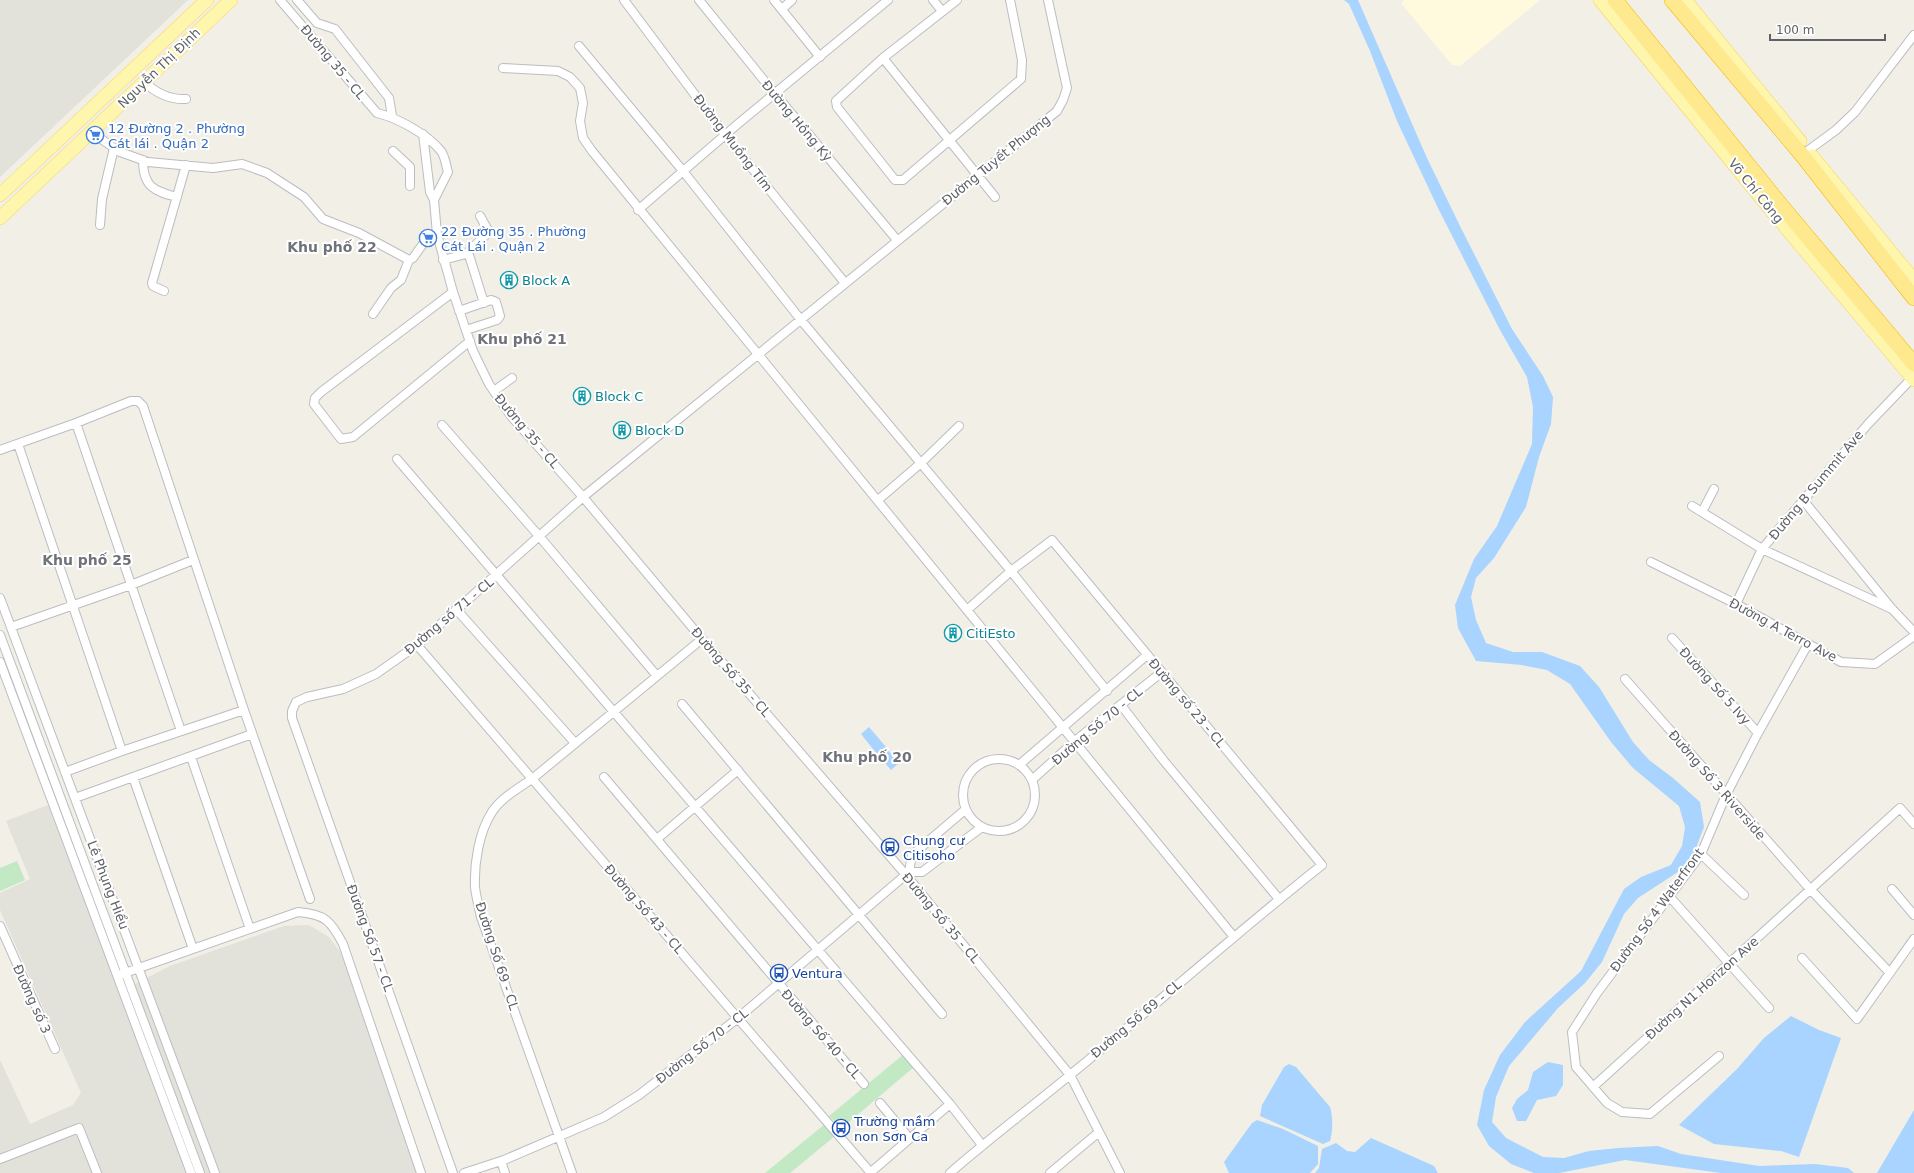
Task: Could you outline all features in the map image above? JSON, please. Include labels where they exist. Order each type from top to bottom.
[{"type":"highway","name":"Võ Chí Công","points":[[1615,0],[1634,23],[1681,91],[1833,269],[1914,374]]},
{"type":"highway","points":[[1632,0],[1631,12],[1634,23]]},
{"type":"highway","points":[[1675,0],[1805,152],[1914,298]]},
{"type":"main road","name":"Nguyễn Thị Định","points":[[0,186],[198,0]]},
{"type":"main road","name":"Nguyễn Thị Định","points":[[2,206],[207,0]]},
{"type":"main road","name":"Nguyễn Thị Định","points":[[89,129],[220,0]]},
{"type":"main road","name":"Nguyễn Thị Định","points":[[2,206],[144,82],[231,0]]},
{"type":"main road","name":"Võ Chí Công","points":[[1600,0],[1681,91]]},
{"type":"main road","points":[[1805,152],[1914,280]]},
{"type":"street","name":"Đường 35 - CL","points":[[280,0],[377,113],[392,116],[423,134],[442,152],[448,172],[434,200]]},
{"type":"street","name":"Đường 35 - CL","points":[[297,0],[317,23],[335,29],[389,98],[392,116]]},
{"type":"street","name":"Đường Muồng Tím","points":[[624,0],[725,135],[845,283]]},
{"type":"street","name":"Đường Hồng Kỳ","points":[[699,0],[897,240]]},
{"type":"street","points":[[774,0],[820,57]]},
{"type":"street","points":[[782,9],[792,0]]},
{"type":"street","points":[[638,210],[725,135],[888,0]]},
{"type":"street","points":[[933,0],[942,11]]},
{"type":"street","points":[[953,1],[883,58],[836,101],[837,107],[895,180],[903,180],[1021,79],[1022,60],[1010,0]]},
{"type":"street","name":"Đường Tuyết Phượng","points":[[758,355],[976,175],[1057,111],[1064,100],[1067,88],[1048,0]]},
{"type":"street","points":[[1805,152],[1836,130],[1855,112],[1914,35]]},
{"type":"street","points":[[579,46],[683,171],[801,320],[1012,571],[1107,691]]},
{"type":"street","points":[[883,58],[995,197]]},
{"type":"street","points":[[503,68],[558,71],[570,77],[580,88],[584,104],[580,121],[583,138],[638,210],[878,500],[932,570],[1075,741],[1234,937]]},
{"type":"street","points":[[144,82],[158,92],[174,98],[186,99]]},
{"type":"street","points":[[89,129],[120,152],[143,160],[213,168],[242,164],[267,173],[304,197],[323,219],[359,233],[409,260]]},
{"type":"street","name":"Đường 35 - CL","points":[[423,134],[430,192],[434,200],[436,234],[452,292],[470,341],[489,384],[511,416],[583,497]]},
{"type":"street","points":[[100,225],[102,199],[114,148]]},
{"type":"street","points":[[393,151],[410,167],[410,186]]},
{"type":"street","points":[[143,160],[144,171],[150,186],[163,193],[177,197]]},
{"type":"street","points":[[164,291],[156,289],[152,283],[186,165]]},
{"type":"street","points":[[443,260],[466,254],[489,232],[480,216]]},
{"type":"street","points":[[373,314],[390,288],[401,280],[409,260],[413,258],[427,238],[436,234]]},
{"type":"street","points":[[466,254],[469,255],[484,303]]},
{"type":"street","points":[[452,292],[321,392],[315,398],[314,404],[341,439],[353,437],[470,341]]},
{"type":"street","points":[[459,311],[491,300],[496,302],[500,316],[497,320],[466,330]]},
{"type":"street","name":"Đường số 71 - CL","points":[[296,702],[307,697],[343,689],[376,674],[417,645],[583,497],[758,355]]},
{"type":"street","name":"Đường B Summit Ave","points":[[1736,604],[1762,549],[1868,424],[1914,374]]},
{"type":"street","points":[[494,391],[512,378]]},
{"type":"street","points":[[0,450],[76,423],[131,401],[138,401],[143,406],[193,560],[310,899]]},
{"type":"street","points":[[76,423],[181,731]]},
{"type":"street","points":[[442,425],[540,536],[657,676]]},
{"type":"street","points":[[878,500],[922,463],[958,426]]},
{"type":"street","points":[[18,444],[122,751]]},
{"type":"street","points":[[397,459],[950,1104],[982,1145]]},
{"type":"street","points":[[1702,512],[1714,489]]},
{"type":"street","name":"Đường Số 35 - CL","points":[[583,497],[702,639],[908,873],[1070,1075],[1120,1173]]},
{"type":"street","points":[[1803,500],[1892,610],[1914,632]]},
{"type":"street","points":[[1692,506],[1762,549],[1892,610]]},
{"type":"street","name":"Đường số 23 - CL","points":[[1012,571],[1052,540],[1322,865]]},
{"type":"street","points":[[11,627],[131,585],[193,560]]},
{"type":"street","name":"Đường A Terro Ave","points":[[1651,562],[1736,604],[1841,662],[1875,664],[1914,636]]},
{"type":"street","points":[[967,610],[1012,571]]},
{"type":"street","name":"Lê Phụng Hiểu","points":[[0,598],[75,798],[133,970],[159,1075],[191,1173]]},
{"type":"street","points":[[456,609],[575,743]]},
{"type":"street","name":"Lê Phụng Hiểu","points":[[0,610],[133,970]]},
{"type":"street","name":"Lê Phụng Hiểu","points":[[0,635],[215,1173]]},
{"type":"street","name":"Đường Số 5 Ivy","points":[[1672,638],[1758,733]]},
{"type":"street","name":"Đường Số 69 - CL","points":[[572,1173],[481,917],[475,887],[476,860],[484,831],[492,811],[509,795],[614,712],[702,639]]},
{"type":"street","name":"Đường Số 4 Waterfront","points":[[1719,1056],[1650,1114],[1622,1112],[1607,1103],[1576,1067],[1572,1032],[1597,993],[1700,854],[1726,795],[1758,733],[1808,644]]},
{"type":"street","name":"Đường Số 43 - CL","points":[[417,645],[871,1173]]},
{"type":"street","name":"Đường Số 70 - CL","points":[[1019,764],[1147,656]]},
{"type":"street","name":"Lê Phụng Hiểu","points":[[0,662],[117,976],[200,1173]]},
{"type":"street","name":"Đường Số 70 - CL","points":[[1032,780],[1075,741],[1162,672]]},
{"type":"street","name":"Đường Số 3 Riverside","points":[[1625,679],[1810,889],[1890,973]]},
{"type":"street","name":"Đường Số 57 - CL","points":[[296,702],[292,711],[292,718],[453,1173]]},
{"type":"street","points":[[682,704],[942,1014]]},
{"type":"street","points":[[1121,705],[1164,761],[1278,899]]},
{"type":"street","points":[[65,772],[244,710]]},
{"type":"street","points":[[75,798],[252,734]]},
{"type":"street","points":[[191,757],[250,929]]},
{"type":"street","points":[[997,759],[1008,760],[1019,764],[1032,780],[1035,794],[1033,807],[1027,817],[1018,826],[1006,830],[994,831],[982,827],[972,819],[966,809],[963,798],[964,786],[976,767],[986,761],[997,759]]},
{"type":"street","points":[[657,839],[738,770]]},
{"type":"street","points":[[133,777],[193,949]]},
{"type":"street","name":"Đường Số 40 - CL","points":[[604,777],[864,1084]]},
{"type":"street","name":"Đường N1 Horizon Ave","points":[[1593,1087],[1900,808],[1914,824]]},
{"type":"street","points":[[908,873],[912,855],[966,809]]},
{"type":"street","name":"Đường Số 70 - CL","points":[[464,1173],[501,1161],[604,1117],[639,1095],[738,1018],[777,983],[908,873],[922,872],[982,827]]},
{"type":"street","points":[[1700,854],[1744,895]]},
{"type":"street","name":"Đường Số 69 - CL","points":[[955,1171],[982,1145],[1070,1075],[1278,899],[1322,865]]},
{"type":"street","points":[[1892,889],[1914,915]]},
{"type":"street","points":[[1670,896],[1769,1008]]},
{"type":"street","points":[[117,976],[298,912],[311,913],[325,918],[334,928],[343,944],[421,1173]]},
{"type":"street","name":"Đường số 3","points":[[0,926],[55,1049]]},
{"type":"street","points":[[1802,958],[1857,1019],[1914,939]]},
{"type":"street","points":[[159,1075],[174,1070]]},
{"type":"street","name":"Lê Phụng Hiểu","points":[[174,1070],[210,1173]]},
{"type":"street","points":[[880,1103],[909,1138]]},
{"type":"street","points":[[871,1173],[909,1138],[950,1104]]},
{"type":"street","points":[[0,1159],[79,1128],[97,1173]]},
{"type":"street","points":[[1050,1173],[1099,1132]]},
{"type":"street","points":[[501,1161],[505,1173]]},
{"type":"shaded area","points":[[0,0],[188,0],[0,177]]},
{"type":"shaded area","points":[[1404,0],[1540,0],[1460,66],[1452,65],[1401,3]]},
{"type":"shaded area","points":[[48,805],[119,992],[170,966],[284,926],[309,925],[329,937],[341,953],[418,1173],[0,1173],[0,1060],[30,1124],[73,1105],[81,1093],[0,910],[0,893],[30,879],[6,821]]},
{"type":"green space","points":[[17,861],[25,880],[0,891],[0,868]]},
{"type":"green space","points":[[904,1054],[914,1067],[842,1128],[829,1116]]},
{"type":"green space","points":[[825,1124],[835,1136],[790,1173],[765,1173]]},
{"type":"water","points":[[1344,0],[1358,0],[1427,158],[1460,226],[1512,329],[1543,376],[1553,397],[1551,424],[1539,457],[1526,507],[1494,558],[1476,578],[1471,597],[1476,620],[1486,643],[1513,652],[1542,652],[1580,666],[1599,687],[1633,742],[1649,760],[1673,778],[1700,802],[1704,827],[1694,853],[1684,868],[1638,898],[1624,914],[1602,962],[1585,983],[1558,1008],[1509,1066],[1496,1097],[1492,1122],[1506,1138],[1543,1157],[1564,1158],[1589,1151],[1658,1146],[1681,1154],[1759,1166],[1815,1164],[1848,1168],[1854,1173],[1721,1173],[1625,1160],[1559,1173],[1534,1173],[1511,1164],[1489,1146],[1477,1125],[1484,1090],[1500,1055],[1525,1022],[1581,971],[1624,889],[1641,877],[1671,865],[1682,846],[1685,827],[1679,806],[1633,768],[1611,742],[1570,684],[1547,670],[1522,665],[1476,661],[1458,628],[1455,605],[1474,559],[1497,526],[1532,444],[1533,407],[1527,377],[1500,330],[1438,208],[1397,121],[1370,51],[1349,4]]},
{"type":"water","points":[[869,727],[886,747],[877,754],[861,734]]},
{"type":"water","points":[[888,750],[899,763],[891,770],[880,757]]},
{"type":"water","points":[[1791,1016],[1819,1030],[1841,1038],[1799,1157],[1781,1151],[1714,1144],[1679,1125],[1737,1069],[1764,1038]]},
{"type":"water","points":[[1548,1062],[1563,1065],[1563,1085],[1556,1096],[1537,1100],[1526,1121],[1517,1121],[1512,1108],[1517,1099],[1528,1090],[1533,1072]]},
{"type":"water","points":[[1289,1064],[1296,1067],[1330,1107],[1332,1115],[1332,1133],[1330,1141],[1323,1144],[1260,1116],[1262,1105],[1284,1067]]},
{"type":"water","points":[[1914,1110],[1914,1173],[1877,1173]]},
{"type":"water","points":[[1257,1120],[1283,1129],[1318,1146],[1318,1164],[1310,1173],[1229,1173],[1224,1162],[1252,1123]]},
{"type":"water","points":[[1371,1138],[1434,1166],[1438,1173],[1315,1173],[1319,1168],[1322,1149],[1336,1143],[1347,1151],[1355,1152]]},
{"type":"place","name":"12 Đường 2 . Phường Cát lái . Quận 2","points":[[95,135]]},
{"type":"place","name":"22 Đường 35 . Phường Cát Lái . Quận 2","points":[[428,238]]},
{"type":"place","name":"Block A","points":[[509,280]]},
{"type":"place","name":"Block C","points":[[582,396]]},
{"type":"place","name":"Block D","points":[[622,430]]},
{"type":"place","name":"CitiEsto","points":[[953,633]]},
{"type":"place","name":"Chung cư Citisoho","points":[[890,847]]},
{"type":"place","name":"Ventura","points":[[779,973]]},
{"type":"place","name":"Trường mầm non Sơn Ca","points":[[841,1128]]},
{"type":"district","name":"Khu phố 22","points":[[332,247]]},
{"type":"district","name":"Khu phố 21","points":[[522,339]]},
{"type":"district","name":"Khu phố 25","points":[[87,560]]},
{"type":"district","name":"Khu phố 20","points":[[867,757]]}]
